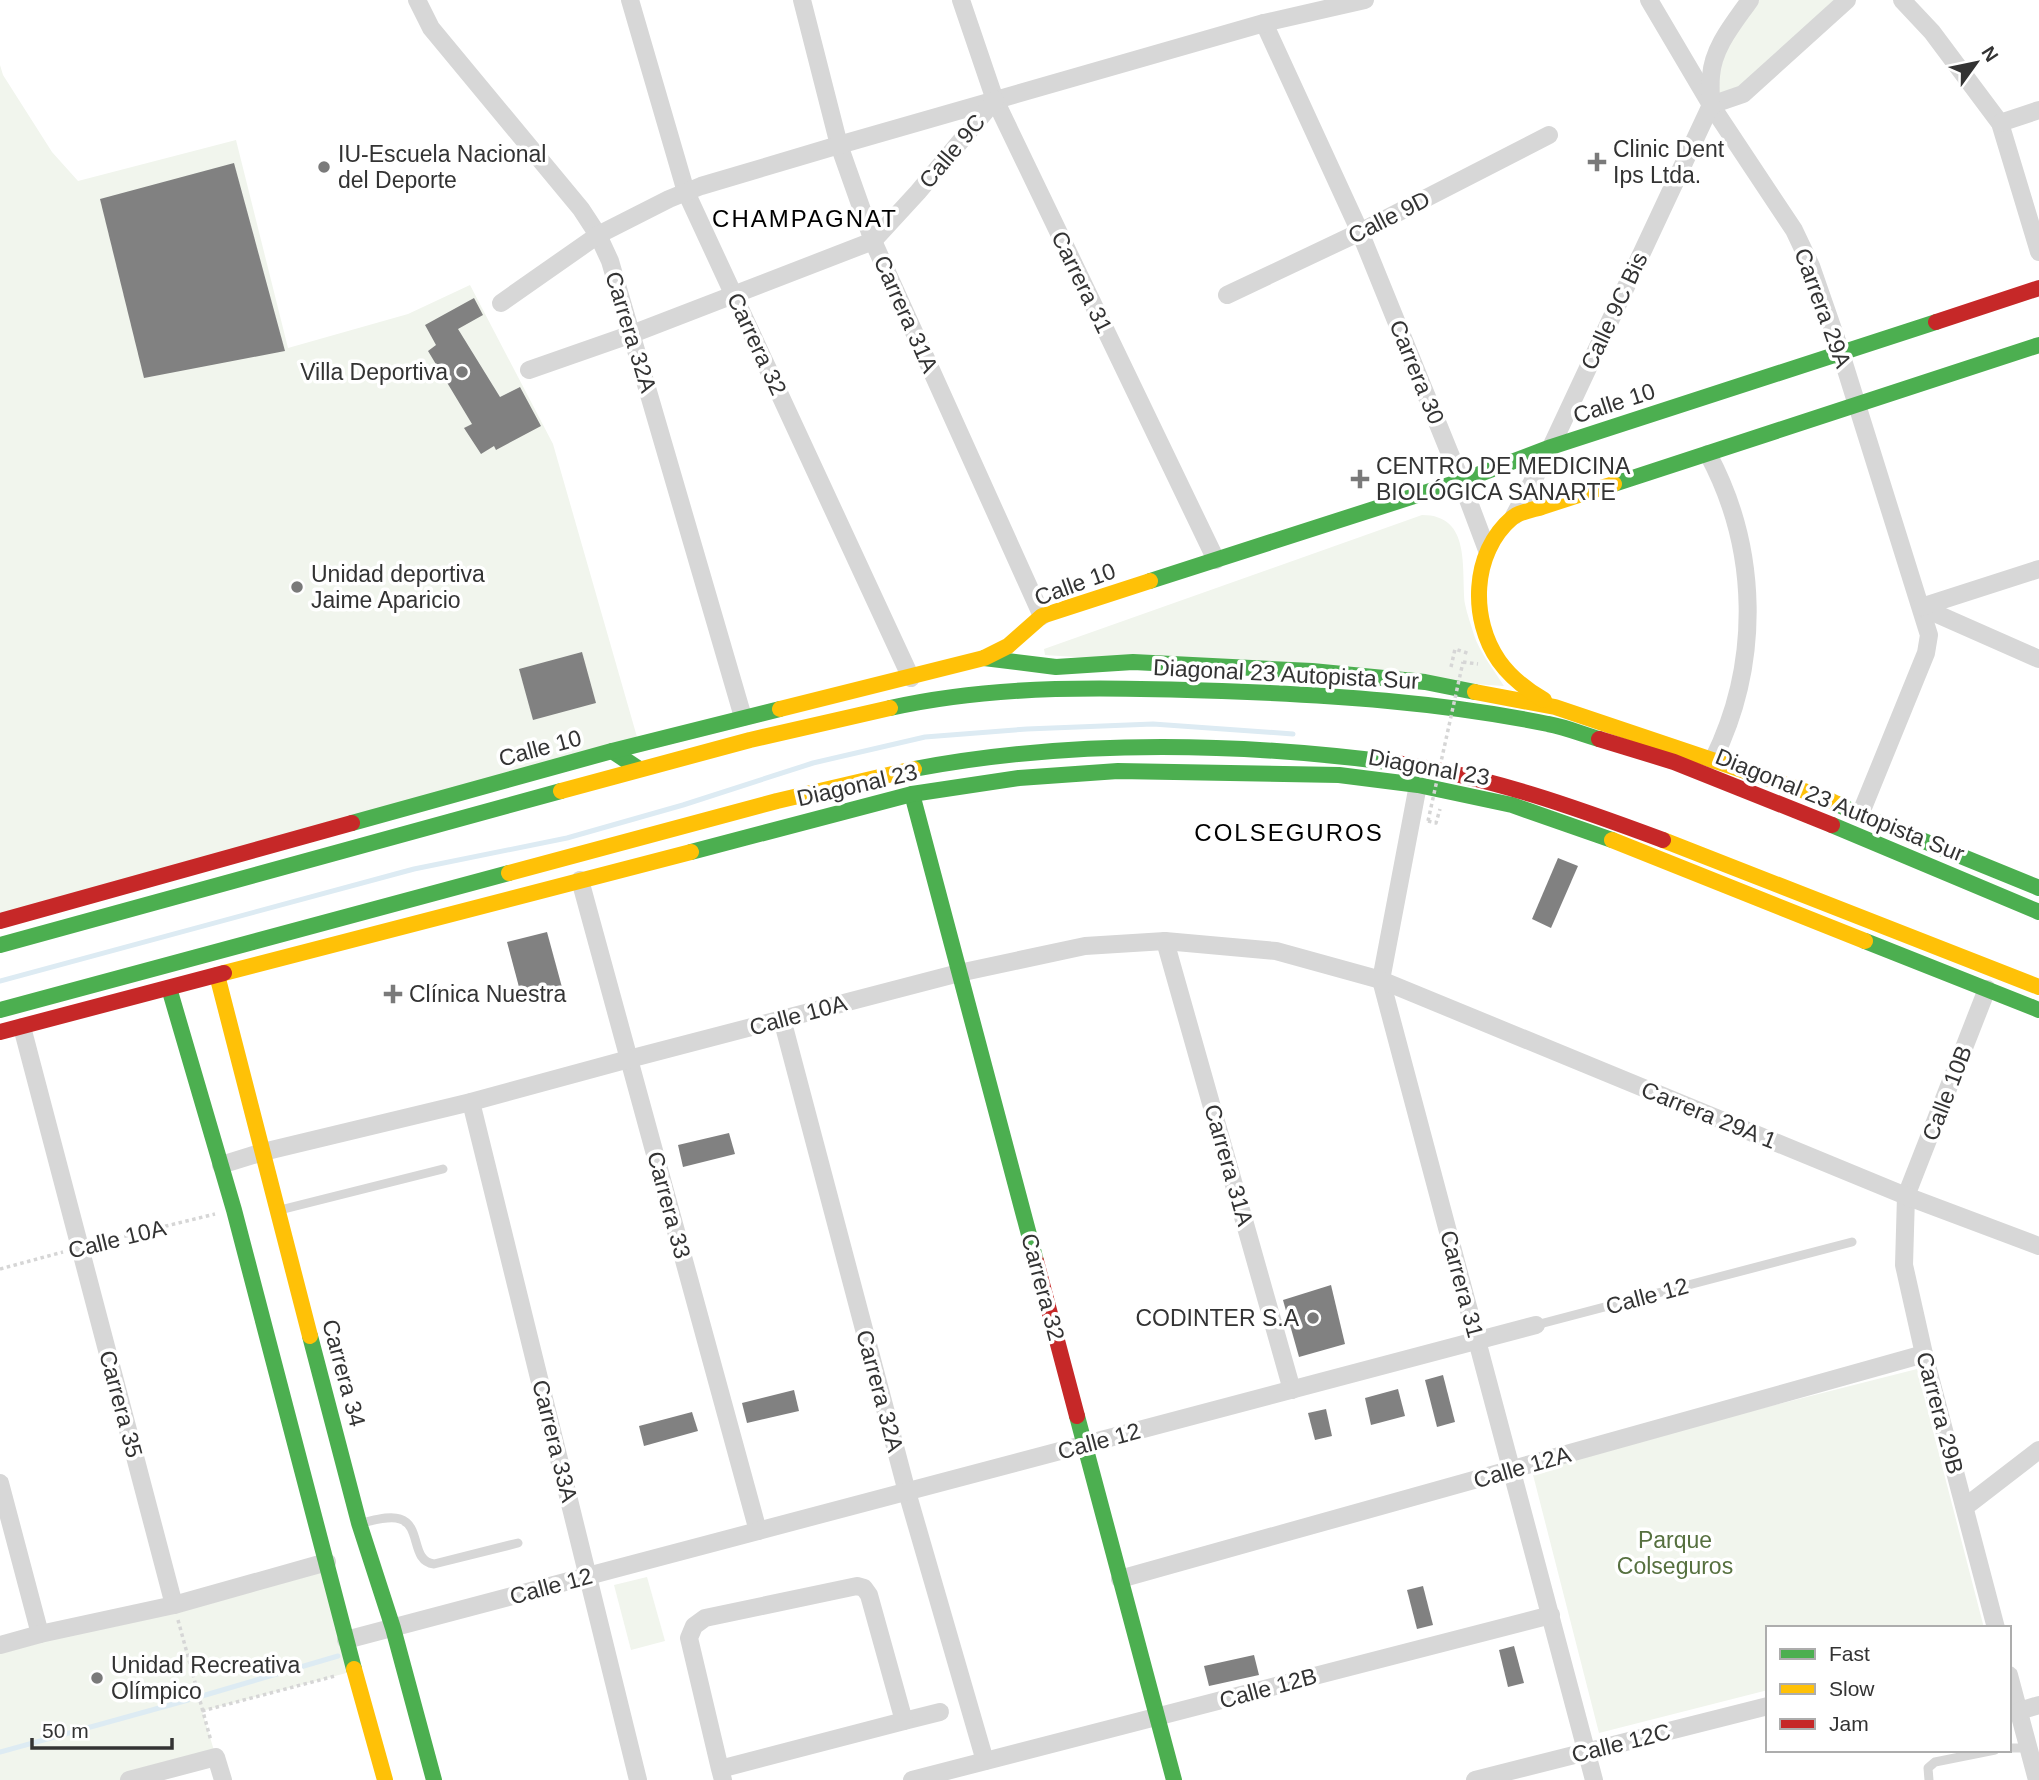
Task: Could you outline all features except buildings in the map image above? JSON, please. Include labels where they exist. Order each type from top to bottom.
[{"type":"street","name":"Carrera 32","points":[[630,0],[686,192],[911,678]]},
{"type":"street","name":"Carrera 31A","points":[[802,0],[839,145],[873,241],[1042,616]]},
{"type":"street","name":"Carrera 31","points":[[961,0],[995,100],[1216,559]]},
{"type":"street","name":"Calle 9C","points":[[501,303],[598,235],[701,186],[1264,23],[1365,0]]},
{"type":"street","name":"Carrera 29A","points":[[1649,0],[1711,105],[1794,230],[1811,266],[1929,635],[1926,653],[1860,815]]},
{"type":"street","name":"Calle 9C Bis","points":[[1514,516],[1551,447],[1711,105],[1711,74],[1716,54],[1724,37],[1750,0]]},
{"type":"street","points":[[1711,105],[1744,94],[1847,0]]},
{"type":"street","points":[[1902,0],[1931,32],[2000,123],[2039,252]]},
{"type":"street","name":"Carrera 32A","points":[[422,2],[431,28],[581,209],[598,235],[610,261],[743,717]]},
{"type":"street","name":"Carrera 30","points":[[1264,23],[1360,232],[1487,550]]},
{"type":"street","name":"Calle 9C","points":[[529,370],[632,334],[873,241],[995,100]]},
{"type":"street","points":[[2000,123],[2039,110]]},
{"type":"street","name":"Calle 9D","points":[[1227,295],[1360,232],[1549,135]]},
{"type":"street","name":"Calle 10","points":[[0,921],[610,752],[984,658],[1008,646],[1042,616],[1461,481],[1551,447],[2039,288]]},
{"type":"street","points":[[1555,706],[1528,692],[1506,670],[1490,643],[1480,612],[1481,570],[1487,550],[1504,524],[1514,516],[2039,345]]},
{"type":"street","points":[[1708,454],[1733,511],[1745,558],[1749,606],[1746,654],[1736,702],[1713,760]]},
{"type":"street","points":[[1921,607],[2039,569]]},
{"type":"street","points":[[1921,607],[2039,659]]},
{"type":"street","points":[[984,658],[1056,667],[1133,662],[1327,673],[1425,682],[1555,706],[1825,798],[1860,815],[2038,884]]},
{"type":"street","points":[[1326,695],[1327,673]]},
{"type":"street","name":"Diagonal 23 Autopista Sur","points":[[750,740],[930,699],[1012,691],[1137,688],[1326,695],[1420,704],[1550,724],[1674,762],[1843,829],[2039,912]]},
{"type":"street","name":"Calle 10","points":[[0,945],[750,740]]},
{"type":"street","points":[[0,1010],[777,801],[954,762],[1128,746],[1289,750],[1431,769],[1508,787],[1596,815],[2039,987]]},
{"type":"street","points":[[595,781],[610,752],[639,769]]},
{"type":"street","name":"Diagonal 23","points":[[580,880],[912,794],[1019,778],[1118,771],[1339,775],[1419,785],[1512,804],[1592,833],[2039,1010]]},
{"type":"street","name":"Carrera 31","points":[[1419,785],[1381,980],[1594,1780]]},
{"type":"street","name":"Carrera 32","points":[[912,794],[1174,1780]]},
{"type":"street","points":[[1792,810],[1825,798]]},
{"type":"street","points":[[1825,798],[1843,829]]},
{"type":"street","points":[[0,1032],[580,880]]},
{"type":"street","name":"Carrera 33","points":[[580,880],[758,1531]]},
{"type":"street","name":"Carrera 31A","points":[[1165,941],[1292,1390]]},
{"type":"street","name":"Calle 10A","points":[[221,1166],[263,1152],[471,1102],[959,973],[1085,946],[1165,941],[1276,951],[1381,980]]},
{"type":"street","name":"Carrera 34","points":[[217,975],[359,1523],[393,1628],[434,1780]]},
{"type":"street","name":"Carrera 29A 1","points":[[1381,980],[1906,1196],[2039,1246]]},
{"type":"street","points":[[169,988],[234,1210],[385,1780]]},
{"type":"street","name":"Calle 10B","points":[[1906,1196],[1987,989]]},
{"type":"street","name":"Carrera 32A","points":[[782,1019],[907,1492],[985,1761]]},
{"type":"street","name":"Carrera 35","points":[[22,1027],[174,1605]]},
{"type":"street","name":"Carrera 33A","points":[[471,1102],[638,1780]]},
{"type":"street","name":"Carrera 29B","points":[[1906,1196],[1904,1265],[1924,1354],[1996,1626]]},
{"type":"street","name":"Calle 12","points":[[346,1640],[1536,1325]]},
{"type":"street","name":"Calle 12A","points":[[1120,1579],[1924,1354]]},
{"type":"street","points":[[1965,1507],[2039,1450]]},
{"type":"street","points":[[0,1483],[40,1634]]},
{"type":"street","points":[[0,1645],[174,1605],[327,1562]]},
{"type":"street","points":[[904,1721],[869,1595],[864,1588],[856,1586],[705,1618],[694,1626],[689,1638],[721,1774],[940,1712]]},
{"type":"street","name":"Calle 12B","points":[[912,1780],[1551,1615]]},
{"type":"street","points":[[2011,1682],[2037,1780]]},
{"type":"street","points":[[2019,1711],[2039,1705]]},
{"type":"street","name":"Calle 12C","points":[[1475,1780],[1766,1707]]},
{"type":"street","points":[[129,1780],[216,1757],[223,1780]]},
{"type":"lane","points":[[278,1210],[443,1169]]},
{"type":"lane","name":"Calle 12","points":[[1536,1325],[1852,1242]]},
{"type":"lane","points":[[359,1523],[384,1518],[400,1519],[411,1527],[421,1558],[434,1564],[518,1543]]},
{"type":"lane","points":[[2011,1748],[2029,1748]]},
{"type":"lane","points":[[1929,1780],[1927,1768],[1935,1762],[1985,1752]]},
{"type":"path","points":[[1440,807],[1436,823],[1428,821],[1463,662]]},
{"type":"path","name":"Calle 10A","points":[[0,1269],[234,1210]]},
{"type":"path","points":[[174,1605],[216,1757]]},
{"type":"path","points":[[202,1711],[354,1671]]},
{"type":"green space","points":[[1750,0],[1847,0],[1743,94],[1711,105],[1716,54]]},
{"type":"green space","name":"Unidad deportiva Jaime Aparicio","points":[[0,65],[3,75],[52,152],[78,181],[236,140],[288,348],[408,314],[470,285],[553,444],[639,744],[0,921]]},
{"type":"green space","points":[[1422,515],[1438,517],[1449,524],[1457,534],[1463,560],[1465,604],[1469,619],[1480,648],[1504,686],[1045,655],[1044,649]]},
{"type":"green space","name":"Parque Colseguros","points":[[1917,1369],[1983,1626],[1766,1626],[1766,1691],[1599,1733],[1531,1467]]},
{"type":"green space","name":"Unidad Recreativa Olímpico","points":[[327,1562],[354,1671],[202,1711],[216,1757],[129,1780],[0,1780],[0,1645]]},
{"type":"green space","points":[[647,1577],[665,1641],[631,1650],[614,1585]]},
{"type":"waterway","points":[[0,981],[414,869],[567,838],[683,805],[813,763],[925,737],[1027,729],[1153,724],[1293,734]]},
{"type":"waterway","points":[[202,1696],[338,1656]]},
{"type":"waterway","points":[[0,1752],[188,1700]]},
{"type":"traffic: fast","points":[[1150,581],[1461,481],[1551,447],[1936,322]]},
{"type":"traffic: fast","points":[[1614,484],[2039,345]]},
{"type":"traffic: fast","points":[[984,658],[1056,667],[1133,662],[1312,671],[1425,682],[1475,692]]},
{"type":"traffic: fast","points":[[890,708],[972,695],[1055,689],[1263,693],[1345,697],[1467,710],[1554,725],[1599,739]]},
{"type":"traffic: fast","points":[[352,823],[612,751],[780,709]]},
{"type":"traffic: fast","points":[[914,769],[1034,752],[1155,747],[1276,751],[1396,763]]},
{"type":"traffic: fast","points":[[612,751],[639,769]]},
{"type":"traffic: fast","points":[[691,852],[912,794],[1019,778],[1118,771],[1339,775],[1418,785],[1512,805],[1612,840]]},
{"type":"traffic: fast","points":[[0,945],[561,791]]},
{"type":"traffic: fast","points":[[912,794],[1036,1261]]},
{"type":"traffic: fast","points":[[1837,804],[2039,888]]},
{"type":"traffic: fast","points":[[1832,825],[2039,912]]},
{"type":"traffic: fast","points":[[0,1010],[509,873]]},
{"type":"traffic: fast","points":[[1865,941],[2039,1010]]},
{"type":"traffic: fast","points":[[169,988],[234,1210],[354,1669]]},
{"type":"traffic: fast","points":[[310,1336],[359,1523],[393,1628],[434,1780]]},
{"type":"traffic: fast","points":[[1077,1416],[1174,1780]]},
{"type":"traffic: slow","points":[[1544,700],[1525,688],[1509,673],[1490,645],[1480,607],[1482,568],[1498,533],[1515,516],[1614,484]]},
{"type":"traffic: slow","points":[[780,709],[984,658],[1008,646],[1042,616],[1150,581]]},
{"type":"traffic: slow","points":[[1475,692],[1555,707],[1837,804]]},
{"type":"traffic: slow","points":[[561,791],[750,740],[890,708]]},
{"type":"traffic: slow","points":[[509,873],[777,801],[914,769]]},
{"type":"traffic: slow","points":[[1612,840],[1865,941]]},
{"type":"traffic: slow","points":[[1663,840],[2039,987]]},
{"type":"traffic: slow","points":[[224,973],[691,852]]},
{"type":"traffic: slow","points":[[217,975],[310,1336]]},
{"type":"traffic: slow","points":[[354,1669],[385,1780]]},
{"type":"traffic: jam","points":[[1936,322],[2039,288]]},
{"type":"traffic: jam","points":[[1599,739],[1674,762],[1832,825]]},
{"type":"traffic: jam","points":[[1396,763],[1498,785],[1565,805],[1663,840]]},
{"type":"traffic: jam","points":[[0,921],[352,823]]},
{"type":"traffic: jam","points":[[0,1032],[224,973]]},
{"type":"traffic: jam","points":[[1036,1261],[1077,1416]]},
{"type":"place","name":"Clinic Dent Ips Ltda.","points":[[1597,162]]},
{"type":"place","name":"IU-Escuela Nacional del Deporte","points":[[324,167]]},
{"type":"place","name":"Villa Deportiva","points":[[462,372]]},
{"type":"place","name":"CENTRO DE MEDICINA BIOLÓGICA SANARTE","points":[[1360,479]]},
{"type":"place","name":"Unidad deportiva Jaime Aparicio","points":[[297,587]]},
{"type":"place","name":"Clínica Nuestra","points":[[393,994]]},
{"type":"place","name":"CODINTER S.A","points":[[1313,1318]]},
{"type":"place","name":"Unidad Recreativa Olímpico","points":[[97,1678]]},
{"type":"district","name":"CHAMPAGNAT","points":[[805,219]]},
{"type":"district","name":"COLSEGUROS","points":[[1289,833]]}]
